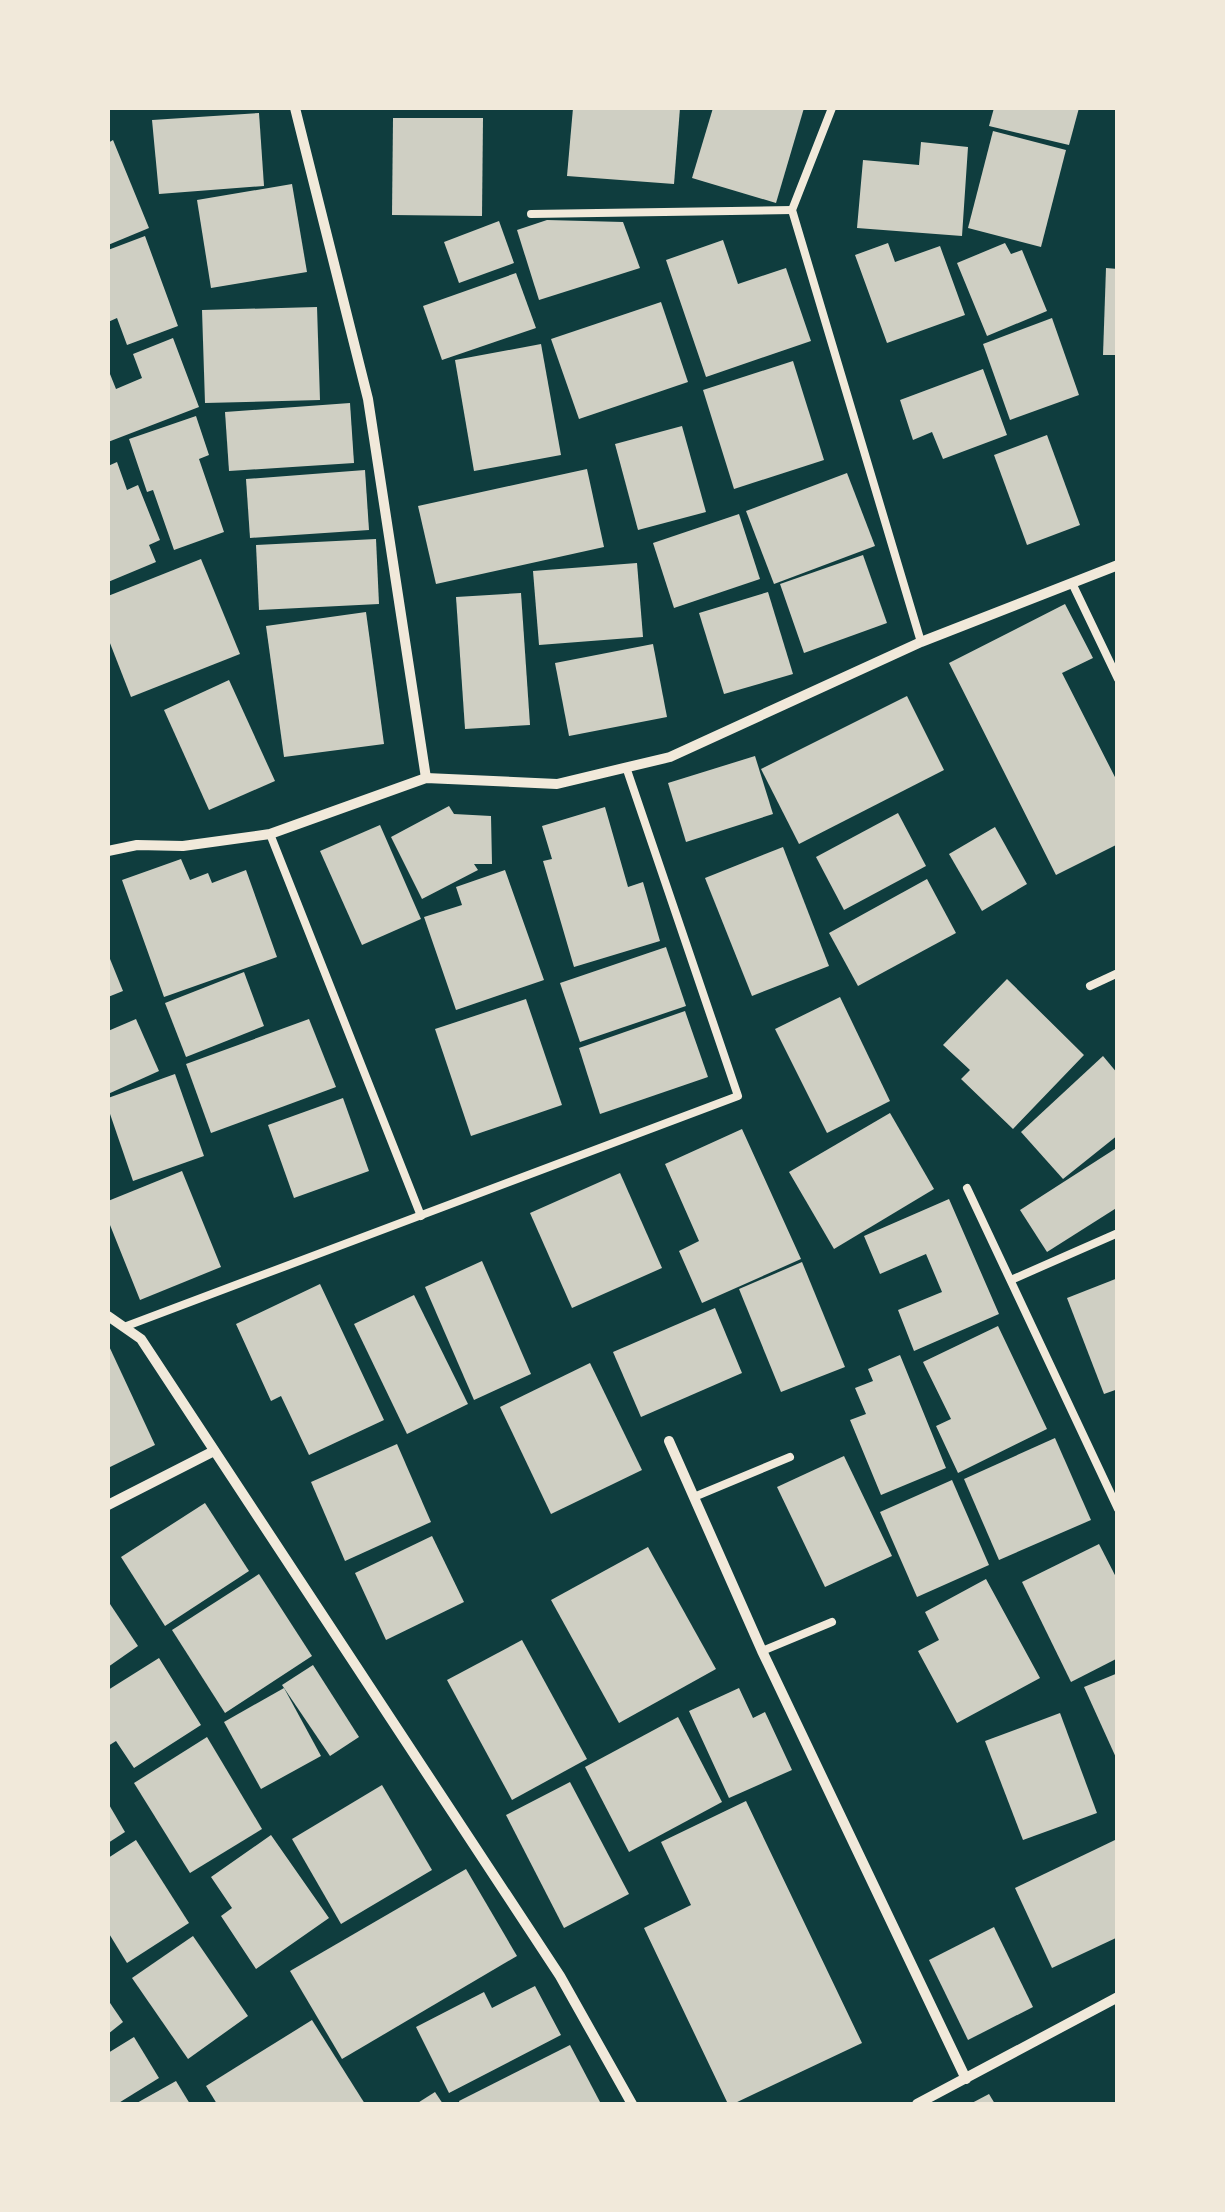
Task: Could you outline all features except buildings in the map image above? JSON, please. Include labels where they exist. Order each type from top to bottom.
[{"type":"street","points":[[295,108],[368,399],[426,778]]},
{"type":"street","points":[[108,851],[270,834],[426,778],[557,784],[670,757],[921,642],[1118,565]]},
{"type":"street","points":[[108,1316],[141,1339],[560,1976],[632,2104]]},
{"type":"street","points":[[669,1441],[762,1650],[966,2079]]},
{"type":"street","points":[[108,1505],[214,1451]]},
{"type":"street","points":[[917,2104],[1118,1996]]},
{"type":"lane","points":[[832,108],[792,210],[921,642]]},
{"type":"lane","points":[[531,214],[792,210]]},
{"type":"lane","points":[[1072,583],[1118,679]]},
{"type":"lane","points":[[124,1327],[738,1096],[626,768]]},
{"type":"lane","points":[[270,834],[421,1216]]},
{"type":"lane","points":[[1090,986],[1118,974]]},
{"type":"lane","points":[[967,1188],[1118,1509]]},
{"type":"lane","points":[[1011,1280],[1118,1232]]},
{"type":"lane","points":[[694,1497],[790,1457]]},
{"type":"lane","points":[[762,1650],[832,1622]]}]
